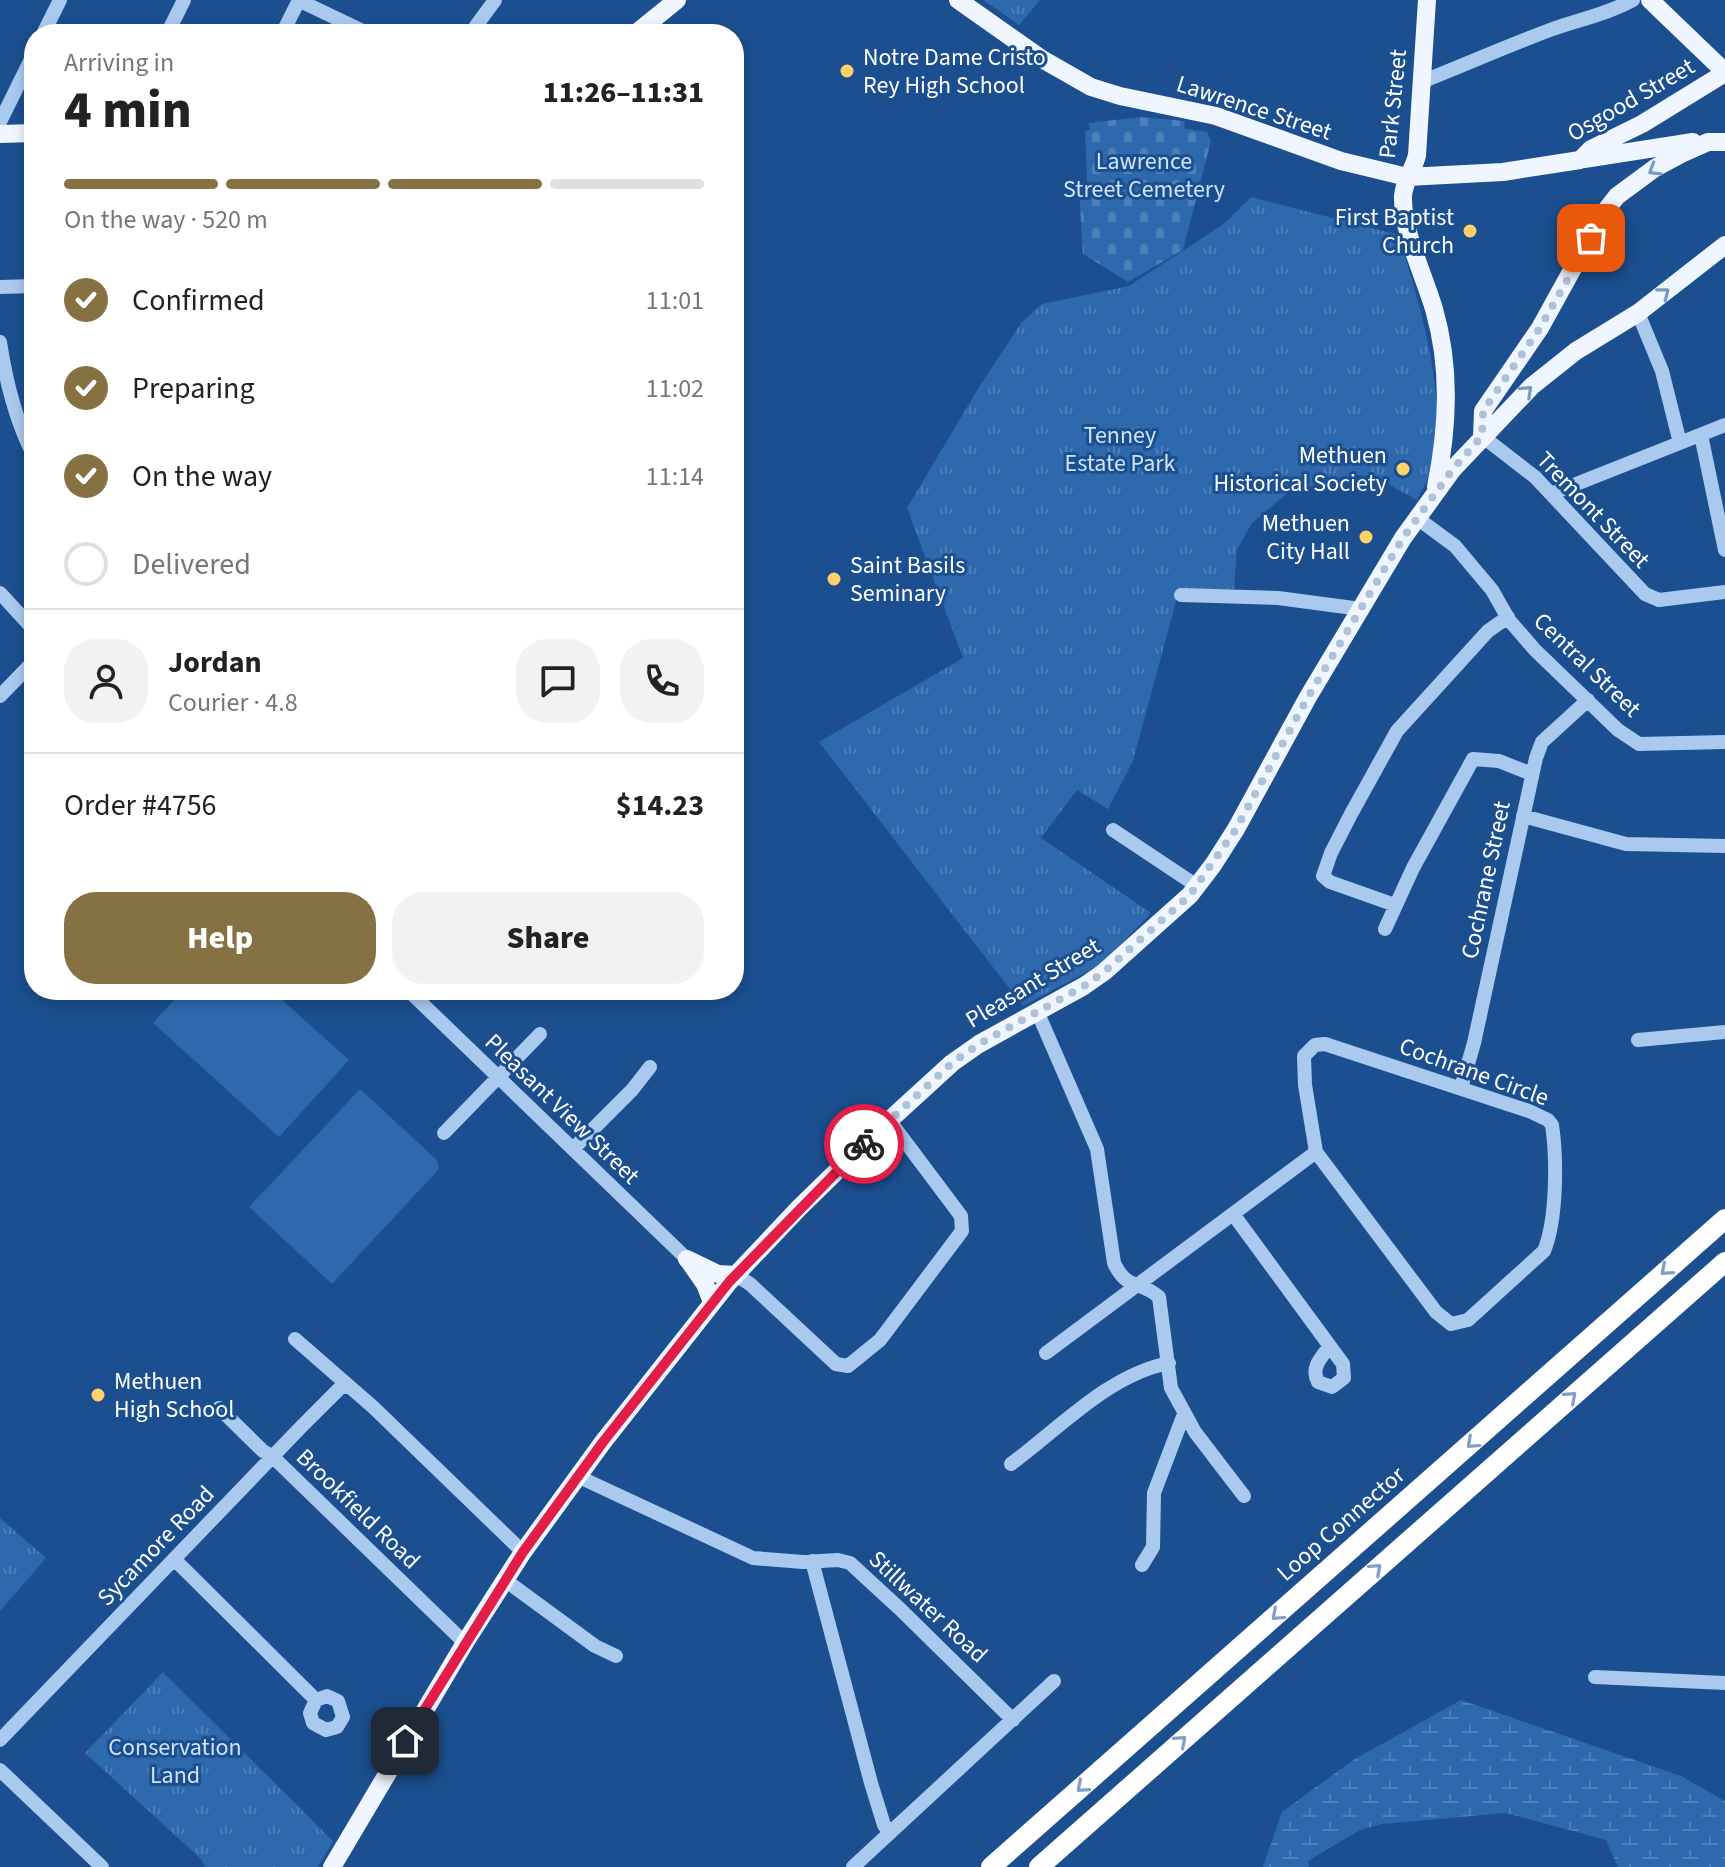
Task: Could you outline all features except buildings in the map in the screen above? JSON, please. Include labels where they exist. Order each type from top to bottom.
[{"type":"highway","name":"Loop Connector","points":[[991,1867],[1725,1219]]},
{"type":"highway","points":[[1039,1867],[1725,1262]]},
{"type":"main road","points":[[647,24],[677,0]]},
{"type":"main road","name":"Lawrence Street","points":[[958,0],[1042,59],[1091,87],[1216,116],[1369,170],[1407,177],[1501,172],[1560,163]]},
{"type":"main road","name":"Park Street","points":[[1427,0],[1417,155],[1407,177],[1403,197],[1444,355],[1448,404],[1434,493]]},
{"type":"main road","points":[[1650,0],[1725,73]]},
{"type":"main road","name":"Osgood Street","points":[[1560,163],[1580,160],[1591,149],[1642,124],[1725,73]]},
{"type":"main road","points":[[0,134],[24,133]]},
{"type":"main road","points":[[1580,160],[1691,142],[1716,142]]},
{"type":"main road","points":[[1482,436],[1483,411],[1540,328],[1607,208],[1630,185],[1655,168],[1716,142]]},
{"type":"main road","name":"Pleasant Street","points":[[332,1867],[465,1643],[523,1552],[577,1476],[712,1302],[799,1208],[952,1063],[979,1044],[1104,972],[1197,886],[1236,829],[1308,697],[1434,493],[1482,436],[1532,386],[1576,351],[1638,313],[1725,245]]},
{"type":"main road","points":[[687,1259],[718,1274],[736,1275]]},
{"type":"main road","points":[[687,1259],[705,1284],[712,1302]]},
{"type":"street","points":[[48,24],[60,0]]},
{"type":"street","points":[[172,24],[184,0]]},
{"type":"street","points":[[287,24],[299,0],[348,24]]},
{"type":"street","points":[[477,24],[495,0]]},
{"type":"street","points":[[1594,14],[1605,0]]},
{"type":"street","points":[[1421,82],[1633,0]]},
{"type":"street","points":[[0,122],[24,73]]},
{"type":"street","points":[[0,287],[24,286]]},
{"type":"street","points":[[1638,313],[1662,371],[1680,443]]},
{"type":"street","points":[[0,342],[12,404],[24,437]]},
{"type":"street","points":[[1551,494],[1725,425]]},
{"type":"street","points":[[1701,435],[1725,550]]},
{"type":"street","name":"Tremont Street","points":[[1482,436],[1535,477],[1639,590],[1652,599],[1669,600],[1725,592]]},
{"type":"street","name":"Central Street","points":[[1417,518],[1455,546],[1492,590],[1508,617],[1535,650],[1618,730],[1639,744],[1725,742]]},
{"type":"street","points":[[0,593],[24,619]]},
{"type":"street","points":[[1181,595],[1278,598],[1361,609]]},
{"type":"street","points":[[1395,905],[1330,882],[1323,876],[1331,853],[1397,731],[1488,631],[1508,617]]},
{"type":"street","points":[[0,696],[24,671]]},
{"type":"street","name":"Cochrane Street","points":[[1461,1088],[1474,1043],[1532,774],[1542,742],[1588,700]]},
{"type":"street","points":[[1385,929],[1473,759],[1499,761],[1532,774]]},
{"type":"street","points":[[1523,816],[1626,844],[1725,846]]},
{"type":"street","points":[[1113,830],[1197,886]]},
{"type":"street","name":"Pleasant View Street","points":[[418,1000],[687,1259]]},
{"type":"street","points":[[1037,1011],[1097,1149],[1114,1263],[1121,1278],[1151,1290],[1159,1297],[1171,1388],[1184,1414],[1244,1496]]},
{"type":"street","points":[[1638,1040],[1725,1032]]},
{"type":"street","points":[[444,1133],[540,1034]]},
{"type":"street","name":"Cochrane Circle","points":[[1325,1044],[1548,1120],[1554,1138],[1548,1242],[1544,1251],[1468,1320],[1451,1324],[1436,1312],[1316,1152],[1305,1085],[1304,1056],[1315,1045],[1325,1044]]},
{"type":"street","points":[[573,1149],[632,1090],[650,1067]]},
{"type":"street","points":[[736,1275],[750,1284],[836,1364],[848,1366],[880,1340],[962,1231],[963,1224],[961,1216],[889,1120]]},
{"type":"street","points":[[1046,1353],[1316,1152]]},
{"type":"street","points":[[1233,1214],[1330,1346]]},
{"type":"street","points":[[295,1339],[373,1407],[523,1552]]},
{"type":"street","points":[[1011,1464],[1113,1387],[1143,1370],[1169,1363]]},
{"type":"street","name":"Sycamore Road","points":[[0,1740],[340,1388],[346,1386]]},
{"type":"street","name":"Brookfield Road","points":[[219,1408],[465,1643]]},
{"type":"street","points":[[1142,1565],[1153,1547],[1154,1493],[1184,1414]]},
{"type":"street","name":"Stillwater Road","points":[[577,1476],[753,1558],[850,1563],[1013,1720]]},
{"type":"street","points":[[174,1559],[316,1700]]},
{"type":"street","points":[[812,1561],[871,1783],[884,1825],[890,1833]]},
{"type":"street","points":[[505,1580],[595,1646],[616,1656]]},
{"type":"street","points":[[1595,1677],[1725,1683]]},
{"type":"street","points":[[853,1867],[1054,1681]]},
{"type":"street","points":[[0,1770],[102,1867]]},
{"type":"green space","points":[[983,0],[1040,0],[1019,25]]},
{"type":"green space","name":"Lawrence Street Cemetery","points":[[1141,117],[1185,121],[1184,128],[1207,132],[1211,141],[1183,250],[1128,282],[1083,254],[1079,191],[1087,181],[1085,131],[1090,130],[1088,123]]},
{"type":"green space","name":"Tenney Estate Park","points":[[1251,197],[1399,235],[1423,322],[1435,383],[1436,443],[1430,472],[1417,500],[1377,478],[1360,475],[1289,492],[1251,524],[1237,550],[1234,589],[1179,590],[1133,761],[1108,809],[1077,790],[1041,838],[1151,913],[1103,963],[1023,1006],[819,742],[963,658],[907,508],[1022,322],[1042,304],[1129,286],[1225,223]]},
{"type":"green space","points":[[174,1000],[282,1000],[349,1060],[279,1137],[153,1023]]},
{"type":"green space","points":[[360,1089],[437,1160],[439,1169],[332,1284],[249,1207]]},
{"type":"green space","points":[[0,1518],[46,1558],[0,1611]]},
{"type":"green space","name":"Conservation Land","points":[[163,1672],[333,1841],[318,1867],[205,1867],[201,1859],[85,1753]]},
{"type":"green space","points":[[1461,1700],[1681,1776],[1725,1801],[1725,1867],[1618,1867],[1606,1840],[1506,1813],[1382,1824],[1360,1830],[1308,1861],[1309,1867],[1263,1867],[1282,1812],[1353,1760]]},
{"type":"way so far","points":[[864,1144],[952,1063],[979,1044],[1104,972],[1190,895],[1236,829],[1308,697],[1403,538],[1434,493],[1482,436],[1483,411],[1540,328],[1591,238]]},
{"type":"place","name":"Notre Dame Cristo Rey High School","points":[[847,71]]},
{"type":"place","name":"First Baptist Church","points":[[1470,231]]},
{"type":"place","name":"Methuen Historical Society","points":[[1403,469]]},
{"type":"place","name":"Methuen City Hall","points":[[1366,537]]},
{"type":"place","name":"Saint Basils Seminary","points":[[834,579]]},
{"type":"place","name":"Methuen High School","points":[[98,1395]]},
{"type":"route","points":[[405,1741],[523,1552],[566,1490],[672,1352],[729,1282],[864,1144]]}]
